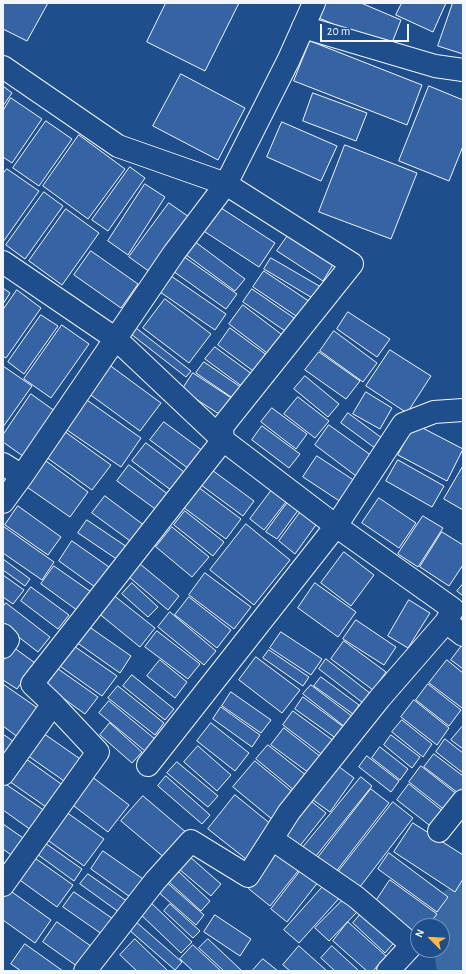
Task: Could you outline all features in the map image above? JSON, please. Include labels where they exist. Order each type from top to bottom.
[{"type":"street","points":[[3,502],[174,253],[226,184],[289,59],[314,3]]},
{"type":"street","points":[[303,27],[435,66],[463,70]]},
{"type":"street","points":[[3,67],[118,146],[226,184],[352,264],[222,426],[223,440],[32,684],[98,752],[3,885]]},
{"type":"street","points":[[3,262],[116,339],[223,440],[336,526],[453,609],[455,628],[380,698],[289,812],[248,876],[190,841],[155,881],[85,971]]},
{"type":"street","points":[[148,765],[336,526],[403,424],[434,412],[463,410]]},
{"type":"street","points":[[3,464],[22,476]]},
{"type":"street","points":[[3,634],[8,640],[3,646]]},
{"type":"street","points":[[3,774],[53,704]]},
{"type":"street","points":[[439,831],[463,801]]},
{"type":"street","points":[[272,839],[356,897],[412,945],[388,971]]},
{"type":"building","points":[[3,3],[48,3],[27,41],[3,29]]},
{"type":"building","points":[[166,3],[239,3],[205,71],[147,42]]},
{"type":"building","points":[[325,3],[361,3],[401,20],[390,48],[319,18]]},
{"type":"building","points":[[402,3],[446,3],[433,32],[396,15]]},
{"type":"building","points":[[453,3],[463,3],[463,54],[438,46]]},
{"type":"building","points":[[310,41],[422,85],[407,125],[294,81]]},
{"type":"building","points":[[181,74],[245,108],[218,160],[153,126]]},
{"type":"building","points":[[3,86],[12,93],[3,106]]},
{"type":"building","points":[[429,86],[463,100],[463,146],[449,181],[399,161]]},
{"type":"building","points":[[313,93],[367,113],[356,141],[303,121]]},
{"type":"building","points":[[11,98],[42,119],[12,163],[3,157],[3,111]]},
{"type":"building","points":[[46,121],[72,139],[39,186],[13,168]]},
{"type":"building","points":[[282,122],[337,146],[321,181],[267,157]]},
{"type":"building","points":[[79,135],[125,169],[88,219],[43,186]]},
{"type":"building","points":[[345,145],[417,173],[391,239],[319,212]]},
{"type":"building","points":[[130,167],[145,178],[108,231],[92,220]]},
{"type":"building","points":[[7,169],[39,191],[3,242],[3,174]]},
{"type":"building","points":[[145,184],[165,197],[128,255],[108,241]]},
{"type":"building","points":[[44,192],[63,206],[25,259],[6,245]]},
{"type":"building","points":[[169,203],[189,217],[150,272],[129,257]]},
{"type":"building","points":[[215,204],[275,243],[259,267],[199,228]]},
{"type":"building","points":[[66,209],[99,233],[62,285],[29,261]]},
{"type":"building","points":[[289,234],[334,263],[323,281],[277,251]]},
{"type":"building","points":[[194,241],[245,279],[235,291],[185,254]]},
{"type":"building","points":[[91,251],[138,284],[121,308],[74,275]]},
{"type":"building","points":[[183,256],[237,294],[226,309],[173,271]]},
{"type":"building","points":[[271,258],[321,287],[314,299],[264,269]]},
{"type":"building","points":[[264,271],[313,304],[302,320],[253,287]]},
{"type":"building","points":[[171,276],[226,314],[215,330],[160,292]]},
{"type":"building","points":[[3,288],[10,293],[3,304]]},
{"type":"building","points":[[252,289],[297,320],[288,333],[243,302]]},
{"type":"building","points":[[17,290],[41,308],[6,358],[3,356],[3,310]]},
{"type":"building","points":[[165,299],[211,334],[189,363],[143,328]]},
{"type":"building","points":[[243,305],[285,337],[271,356],[229,324]]},
{"type":"building","points":[[348,312],[390,339],[377,357],[337,329]]},
{"type":"building","points":[[41,315],[58,326],[24,374],[8,362]]},
{"type":"building","points":[[62,325],[89,344],[51,398],[24,379]]},
{"type":"building","points":[[136,328],[191,371],[186,377],[131,334]]},
{"type":"building","points":[[230,328],[268,356],[256,373],[218,345]]},
{"type":"building","points":[[334,331],[377,363],[363,382],[320,351]]},
{"type":"building","points":[[215,347],[256,377],[247,390],[205,359]]},
{"type":"building","points":[[390,350],[431,376],[407,413],[366,386]]},
{"type":"building","points":[[319,352],[360,381],[346,399],[305,370]]},
{"type":"building","points":[[204,362],[242,388],[234,399],[196,373]]},
{"type":"building","points":[[108,364],[161,403],[140,431],[88,393]]},
{"type":"building","points":[[3,366],[32,386],[3,427]]},
{"type":"building","points":[[193,373],[236,401],[225,418],[182,390]]},
{"type":"building","points":[[305,376],[339,404],[328,417],[294,389]]},
{"type":"building","points":[[366,392],[392,408],[380,429],[353,414]]},
{"type":"building","points":[[31,394],[59,414],[27,459],[3,442],[3,435]]},
{"type":"building","points":[[298,397],[329,421],[315,438],[284,414]]},
{"type":"building","points":[[84,398],[141,438],[121,467],[64,428]]},
{"type":"building","points":[[272,408],[307,434],[296,449],[261,422]]},
{"type":"building","points":[[348,413],[386,441],[379,451],[341,423]]},
{"type":"building","points":[[164,422],[207,454],[193,472],[150,440]]},
{"type":"building","points":[[415,424],[463,449],[447,481],[398,455]]},
{"type":"building","points":[[329,425],[379,461],[364,482],[315,445]]},
{"type":"building","points":[[262,426],[300,454],[289,468],[252,440]]},
{"type":"building","points":[[64,431],[111,465],[92,490],[46,457]]},
{"type":"building","points":[[146,443],[188,475],[175,493],[132,461]]},
{"type":"building","points":[[317,456],[361,485],[347,506],[303,477]]},
{"type":"building","points":[[42,458],[88,492],[70,517],[24,485]]},
{"type":"building","points":[[398,460],[444,486],[432,507],[386,481]]},
{"type":"building","points":[[129,465],[169,495],[158,511],[117,481]]},
{"type":"building","points":[[463,466],[463,510],[444,499]]},
{"type":"building","points":[[212,470],[254,501],[243,516],[201,485]]},
{"type":"building","points":[[198,487],[241,519],[226,539],[183,507]]},
{"type":"building","points":[[274,487],[289,498],[264,530],[250,519]]},
{"type":"building","points":[[105,496],[149,529],[137,546],[92,513]]},
{"type":"building","points":[[379,498],[416,523],[399,548],[362,523]]},
{"type":"building","points":[[288,502],[299,509],[277,539],[266,532]]},
{"type":"building","points":[[18,506],[61,537],[48,555],[5,525]]},
{"type":"building","points":[[302,510],[318,522],[295,554],[279,541]]},
{"type":"building","points":[[185,511],[224,542],[213,556],[174,525]]},
{"type":"building","points":[[423,516],[443,528],[418,567],[398,554]]},
{"type":"building","points":[[87,520],[130,549],[121,562],[78,533]]},
{"type":"building","points":[[246,524],[290,560],[254,605],[210,570]]},
{"type":"building","points":[[3,526],[54,562],[42,580],[3,553]]},
{"type":"building","points":[[172,527],[209,557],[192,577],[156,547]]},
{"type":"building","points":[[442,532],[463,545],[463,565],[449,586],[420,567]]},
{"type":"building","points":[[72,541],[109,567],[95,587],[59,561]]},
{"type":"building","points":[[344,552],[374,575],[351,606],[321,583]]},
{"type":"building","points":[[3,559],[30,579],[25,586],[3,570]]},
{"type":"building","points":[[140,564],[179,596],[168,610],[129,577]]},
{"type":"building","points":[[54,566],[94,594],[81,613],[41,584]]},
{"type":"building","points":[[205,573],[251,607],[234,629],[189,595]]},
{"type":"building","points":[[3,575],[24,590],[13,604],[3,597]]},
{"type":"building","points":[[132,583],[158,607],[148,617],[122,594]]},
{"type":"building","points":[[315,583],[356,612],[338,637],[298,608]]},
{"type":"building","points":[[463,584],[463,596],[457,591]]},
{"type":"building","points":[[31,587],[69,615],[58,629],[21,601]]},
{"type":"building","points":[[112,594],[155,628],[140,647],[97,612]]},
{"type":"building","points":[[189,597],[231,630],[217,648],[175,615]]},
{"type":"building","points":[[409,600],[430,613],[408,648],[388,636]]},
{"type":"building","points":[[6,603],[50,637],[38,652],[3,625],[3,607]]},
{"type":"building","points":[[170,612],[216,651],[204,665],[158,627]]},
{"type":"building","points":[[356,620],[396,647],[384,665],[343,639]]},
{"type":"building","points":[[88,626],[131,656],[120,673],[76,642]]},
{"type":"building","points":[[157,631],[200,664],[188,679],[145,647]]},
{"type":"building","points":[[281,632],[322,659],[311,675],[270,648]]},
{"type":"building","points":[[344,641],[386,672],[373,690],[331,659]]},
{"type":"building","points":[[71,644],[117,676],[102,696],[57,664]]},
{"type":"building","points":[[463,644],[463,669],[451,660]]},
{"type":"building","points":[[13,647],[35,663],[17,689],[3,680],[3,661]]},
{"type":"building","points":[[269,650],[309,677],[303,686],[263,658]]},
{"type":"building","points":[[256,657],[300,690],[282,713],[239,680]]},
{"type":"building","points":[[326,659],[371,694],[363,703],[319,669]]},
{"type":"building","points":[[160,660],[187,682],[175,698],[147,676]]},
{"type":"building","points":[[447,660],[463,673],[462,708],[429,683]]},
{"type":"building","points":[[54,666],[98,697],[85,714],[42,683]]},
{"type":"building","points":[[132,675],[174,709],[165,720],[123,686]]},
{"type":"building","points":[[321,677],[359,705],[353,714],[314,686]]},
{"type":"building","points":[[3,684],[39,709],[19,738],[3,726]]},
{"type":"building","points":[[428,684],[461,710],[449,726],[416,700]]},
{"type":"building","points":[[311,685],[353,717],[345,727],[303,694]]},
{"type":"building","points":[[118,686],[164,723],[155,735],[108,698]]},
{"type":"building","points":[[231,692],[271,720],[261,733],[222,706]]},
{"type":"building","points":[[303,697],[345,728],[337,739],[295,709]]},
{"type":"building","points":[[414,700],[449,728],[437,745],[401,717]]},
{"type":"building","points":[[109,701],[155,739],[145,751],[99,713]]},
{"type":"building","points":[[221,707],[260,735],[252,747],[213,719]]},
{"type":"building","points":[[293,711],[334,741],[324,756],[283,725]]},
{"type":"building","points":[[402,720],[432,744],[423,757],[392,732]]},
{"type":"building","points":[[110,723],[142,752],[132,763],[100,735]]},
{"type":"building","points":[[211,723],[249,753],[235,771],[197,741]]},
{"type":"building","points":[[462,727],[463,728],[463,749],[451,740]]},
{"type":"building","points":[[284,728],[321,757],[309,773],[271,745]]},
{"type":"building","points":[[40,731],[83,761],[67,783],[24,753]]},
{"type":"building","points":[[3,734],[14,742],[3,758]]},
{"type":"building","points":[[391,735],[420,757],[412,768],[384,745]]},
{"type":"building","points":[[445,739],[463,753],[463,773],[436,752]]},
{"type":"building","points":[[268,745],[307,776],[295,791],[256,759]]},
{"type":"building","points":[[198,746],[231,775],[217,791],[184,762]]},
{"type":"building","points":[[380,747],[408,769],[400,780],[372,758]]},
{"type":"building","points":[[434,754],[463,776],[462,796],[424,767]]},
{"type":"building","points":[[22,756],[64,786],[49,809],[6,779]]},
{"type":"building","points":[[367,756],[399,781],[391,792],[359,767]]},
{"type":"building","points":[[255,761],[295,794],[273,820],[233,787]]},
{"type":"building","points":[[177,762],[218,796],[208,807],[167,773]]},
{"type":"building","points":[[334,763],[354,778],[330,812],[309,797]]},
{"type":"building","points":[[421,766],[458,795],[446,811],[409,782]]},
{"type":"building","points":[[91,776],[129,805],[108,832],[70,803]]},
{"type":"building","points":[[166,776],[210,815],[202,824],[158,786]]},
{"type":"building","points":[[361,777],[372,786],[312,861],[300,851]]},
{"type":"building","points":[[4,783],[45,811],[31,830],[3,810]]},
{"type":"building","points":[[409,784],[444,812],[433,828],[397,800]]},
{"type":"building","points":[[371,789],[389,803],[335,873],[317,859]]},
{"type":"building","points":[[235,795],[272,825],[246,859],[208,829]]},
{"type":"building","points":[[143,796],[188,834],[166,859],[121,821]]},
{"type":"building","points":[[307,798],[326,813],[299,847],[280,832]]},
{"type":"building","points":[[393,802],[413,818],[356,892],[335,876]]},
{"type":"building","points":[[66,812],[104,839],[84,866],[46,839]]},
{"type":"building","points":[[413,823],[463,855],[463,879],[455,892],[394,852]]},
{"type":"building","points":[[3,824],[26,840],[14,857],[3,849]]},
{"type":"building","points":[[45,843],[82,869],[74,881],[37,854]]},
{"type":"building","points":[[280,850],[302,866],[270,906],[249,889]]},
{"type":"building","points":[[103,851],[146,881],[133,899],[91,869]]},
{"type":"building","points":[[389,853],[448,897],[437,912],[378,869]]},
{"type":"building","points":[[32,856],[73,885],[57,907],[17,878]]},
{"type":"building","points":[[190,857],[221,884],[211,896],[179,869]]},
{"type":"building","points":[[305,865],[322,877],[287,922],[271,909]]},
{"type":"building","points":[[179,872],[210,901],[201,911],[169,882]]},
{"type":"building","points":[[88,874],[131,904],[123,915],[80,884]]},
{"type":"building","points":[[164,880],[204,915],[196,925],[156,890]]},
{"type":"building","points":[[390,880],[437,914],[434,918],[410,918],[410,929],[374,904]]},
{"type":"building","points":[[327,882],[342,895],[299,943],[284,930]]},
{"type":"building","points":[[5,887],[51,920],[35,943],[3,920],[3,890]]},
{"type":"building","points":[[74,892],[119,923],[109,939],[63,907]]},
{"type":"building","points":[[345,898],[358,911],[329,941],[315,928]]},
{"type":"building","points":[[147,899],[192,942],[181,953],[136,910]]},
{"type":"building","points":[[170,904],[200,931],[193,938],[164,911]]},
{"type":"building","points":[[365,909],[398,938],[385,953],[353,923]]},
{"type":"building","points":[[215,915],[251,939],[240,956],[204,932]]},
{"type":"building","points":[[135,921],[182,962],[175,970],[128,929]]},
{"type":"building","points":[[57,922],[95,949],[81,969],[43,942]]},
{"type":"building","points":[[348,922],[386,956],[373,971],[367,971],[333,941]]},
{"type":"building","points":[[135,939],[168,971],[137,971],[120,955]]},
{"type":"building","points":[[208,939],[241,970],[224,971],[199,948]]},
{"type":"building","points":[[25,944],[63,971],[21,971],[11,964]]},
{"type":"building","points":[[193,945],[221,971],[193,971],[180,959]]},
{"type":"building","points":[[299,946],[327,971],[290,971],[283,965]]},
{"type":"building","points":[[332,946],[359,971],[335,971],[321,958]]},
{"type":"building","points":[[263,959],[278,971],[252,971]]},
{"type":"waterway","points":[[463,911],[456,921],[463,963]]}]
